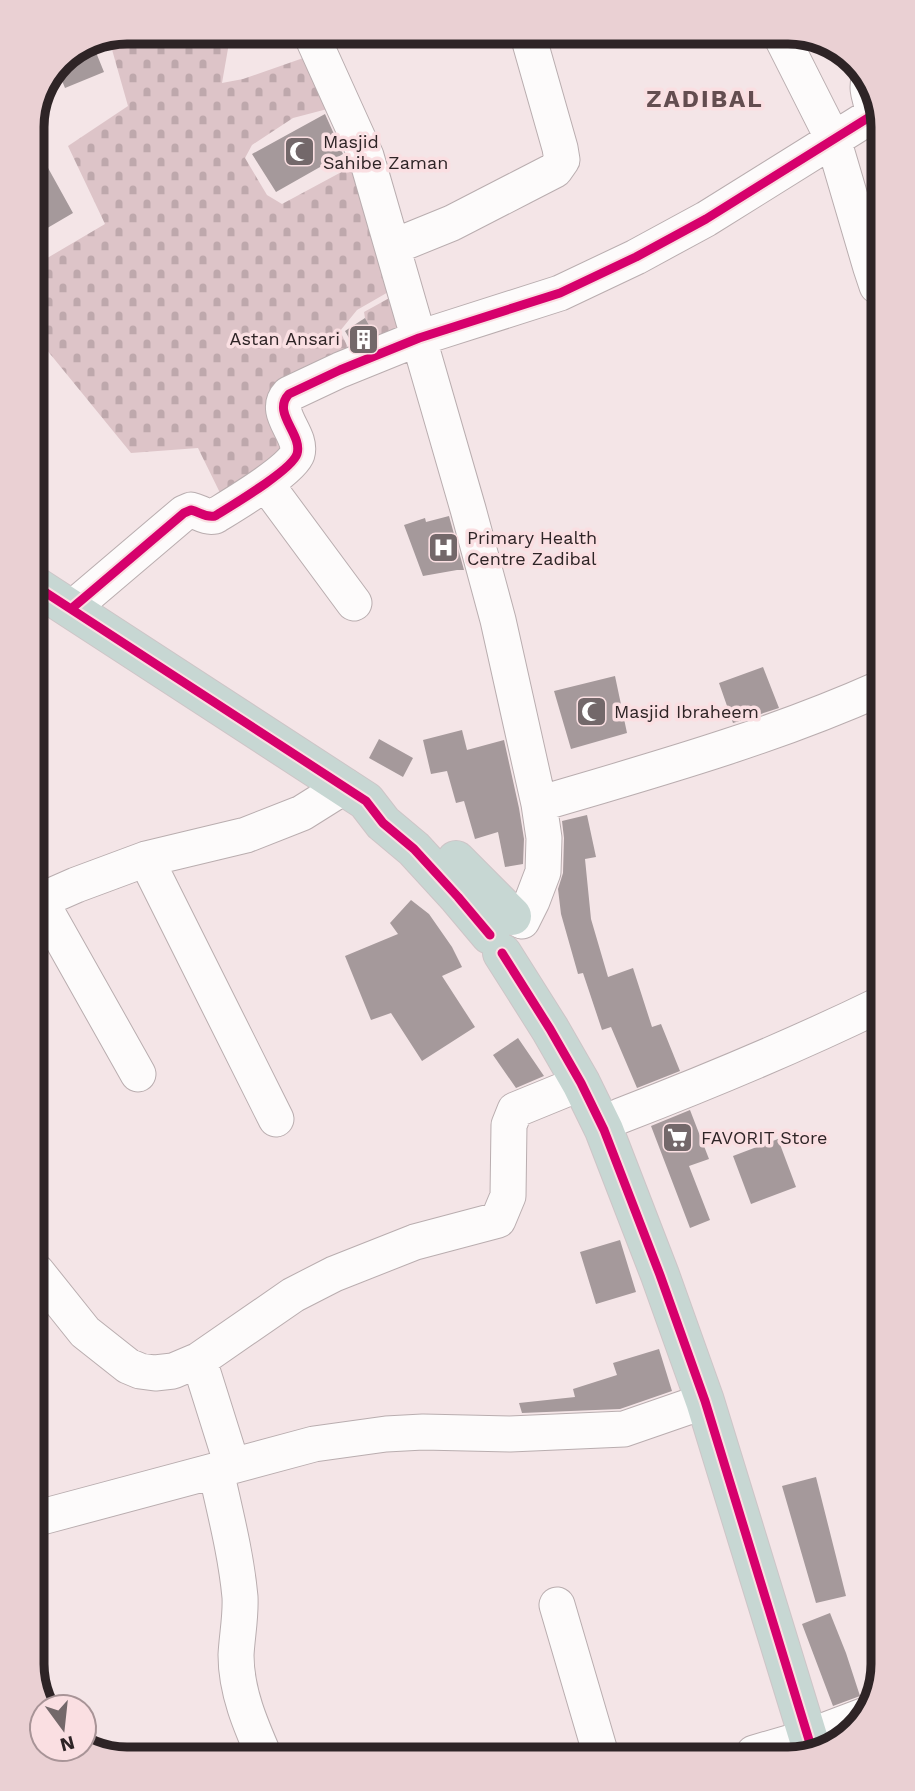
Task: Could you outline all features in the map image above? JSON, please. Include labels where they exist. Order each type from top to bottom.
[{"type":"highway","points":[[44,591],[356,794],[383,823],[414,849],[458,897],[510,935],[552,984],[601,1074],[620,1116],[680,1267],[726,1396],[818,1742]]},
{"type":"highway","points":[[510,935],[550,1029],[604,1130],[660,1275],[705,1401],[818,1742]]},
{"type":"street","points":[[315,44],[366,156],[393,247],[494,608],[539,804],[544,838],[543,872],[532,901],[510,935]]},
{"type":"street","points":[[393,247],[452,223],[533,182],[555,170],[562,160],[530,44]]},
{"type":"street","points":[[785,44],[833,139],[871,271]]},
{"type":"street","points":[[71,609],[184,513],[191,510],[204,516],[215,516],[266,484],[294,459],[297,445],[283,407],[284,399],[289,394],[419,338],[560,293],[672,239],[870,116]]},
{"type":"street","points":[[266,484],[354,603]]},
{"type":"street","points":[[539,804],[733,746],[832,710],[871,693]]},
{"type":"street","points":[[44,899],[146,859],[246,835],[356,794]]},
{"type":"street","points":[[146,859],[276,1119]]},
{"type":"street","points":[[44,912],[138,1074]]},
{"type":"street","points":[[620,1116],[721,1077],[871,1009]]},
{"type":"street","points":[[44,1281],[85,1332],[128,1366],[156,1373],[173,1371],[199,1360],[293,1296],[334,1274],[415,1242],[498,1220],[508,1196],[509,1125],[515,1110],[581,1083]]},
{"type":"street","points":[[199,1360],[224,1468],[237,1570],[240,1601],[236,1655],[238,1677],[250,1723],[260,1747]]},
{"type":"street","points":[[44,1516],[314,1444],[423,1432],[510,1434],[624,1429],[705,1401]]},
{"type":"street","points":[[557,1605],[599,1747]]},
{"type":"green space","points":[[229,44],[222,83],[243,79],[309,56],[335,107],[293,118],[252,145],[245,158],[267,195],[282,204],[360,162],[397,287],[357,310],[340,331],[354,360],[289,385],[291,441],[224,501],[198,448],[131,453],[44,346],[44,260],[105,224],[68,146],[128,106],[111,45]]},
{"type":"green space","points":[[402,291],[416,336],[381,346],[364,312]]},
{"type":"building","points":[[95,50],[104,72],[65,88],[61,76],[72,64]]},
{"type":"building","name":"Masjid Sahibe Zaman","points":[[325,114],[343,154],[276,192],[252,154]]},
{"type":"building","points":[[44,161],[73,213],[44,230]]},
{"type":"building","points":[[365,318],[374,334],[352,343],[345,331]]},
{"type":"building","name":"Primary Health Centre Zadibal","points":[[449,516],[464,570],[423,576],[404,525],[425,518],[426,522]]},
{"type":"building","points":[[763,667],[779,708],[733,723],[719,683]]},
{"type":"building","name":"Masjid Ibraheem","points":[[615,676],[627,733],[571,749],[554,691]]},
{"type":"building","points":[[462,730],[467,750],[504,740],[524,839],[523,864],[505,867],[498,832],[475,839],[464,801],[456,803],[447,771],[431,774],[423,740]]},
{"type":"building","points":[[379,739],[413,758],[403,777],[369,758]]},
{"type":"building","points":[[587,815],[596,857],[585,859],[591,919],[608,977],[633,968],[652,1027],[661,1024],[680,1071],[637,1088],[611,1027],[602,1030],[583,973],[578,974],[561,914],[558,889],[563,873],[562,821]]},
{"type":"building","points":[[411,900],[429,914],[452,947],[462,967],[442,976],[475,1027],[422,1061],[391,1013],[371,1020],[345,956],[398,934],[390,923]]},
{"type":"building","points":[[518,1038],[544,1076],[516,1088],[493,1055]]},
{"type":"building","name":"FAVORIT Store","points":[[690,1110],[709,1159],[689,1166],[710,1220],[690,1228],[651,1126]]},
{"type":"building","points":[[778,1139],[796,1187],[751,1204],[733,1156]]},
{"type":"building","points":[[620,1240],[636,1292],[596,1304],[580,1252]]},
{"type":"building","points":[[659,1349],[672,1391],[620,1409],[522,1413],[519,1403],[575,1397],[573,1389],[617,1375],[613,1363]]},
{"type":"building","points":[[816,1477],[846,1596],[816,1603],[782,1486]]},
{"type":"building","points":[[830,1613],[860,1696],[833,1706],[802,1624]]},
{"type":"cycle path","points":[[71,609],[184,513],[191,510],[205,516],[215,516],[260,487],[293,461],[298,446],[285,416],[284,401],[289,394],[419,338],[560,293],[636,257],[706,219],[870,116]]},
{"type":"cycle path","points":[[44,592],[366,801],[383,823],[414,849],[490,935]]},
{"type":"cycle path","points":[[502,953],[550,1029],[604,1130],[705,1401],[810,1744]]},
{"type":"place","name":"Masjid Sahibe Zaman","points":[[300,152]]},
{"type":"place","name":"Astan Ansari","points":[[363,339]]},
{"type":"place","name":"Primary Health Centre Zadibal","points":[[444,548]]},
{"type":"place","name":"Masjid Ibraheem","points":[[591,712]]},
{"type":"place","name":"FAVORIT Store","points":[[678,1138]]},
{"type":"district","name":"ZADIBAL","points":[[705,99]]}]
